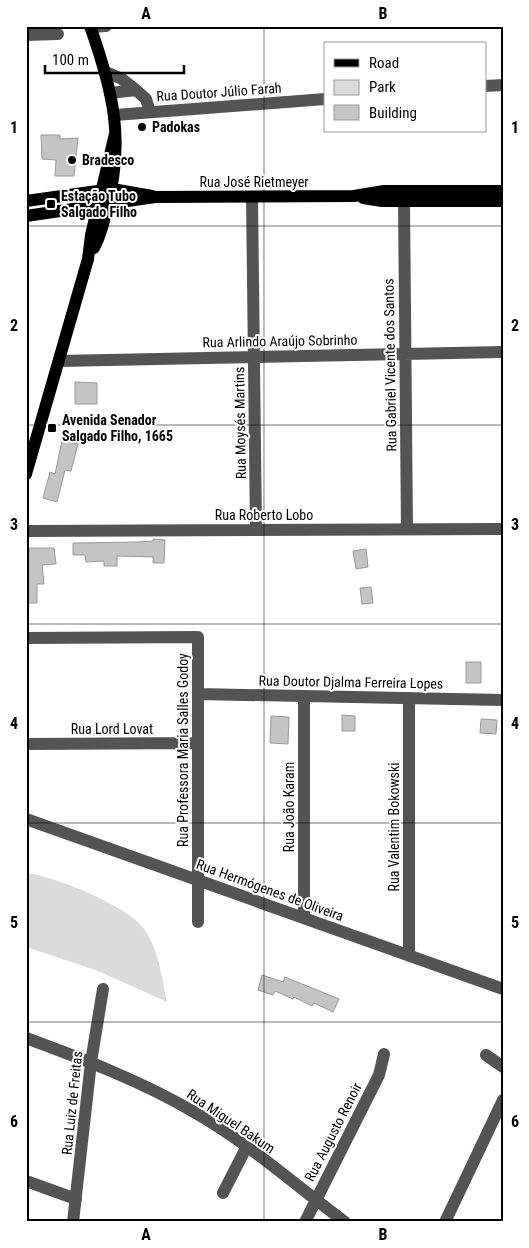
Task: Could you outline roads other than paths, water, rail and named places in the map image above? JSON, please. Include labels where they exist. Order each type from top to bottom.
[{"type":"main road","points":[[26,474],[107,190],[115,134],[115,115],[106,72],[90,27]]},
{"type":"main road","name":"Rua José Rietmeyer","points":[[26,201],[107,190],[155,197],[354,196],[384,192],[503,191]]},
{"type":"main road","name":"Rua José Rietmeyer","points":[[354,196],[382,201],[503,201]]},
{"type":"main road","name":"Rua José Rietmeyer","points":[[26,216],[155,197]]},
{"type":"street","points":[[90,27],[106,26]]},
{"type":"street","points":[[26,35],[58,34]]},
{"type":"street","points":[[106,72],[122,79],[133,90],[146,98],[150,112]]},
{"type":"street","points":[[486,86],[503,85]]},
{"type":"street","points":[[110,93],[133,90]]},
{"type":"street","points":[[133,90],[135,113]]},
{"type":"street","name":"Rua Doutor Júlio Farah","points":[[115,115],[324,99]]},
{"type":"street","name":"Rua Moysés Martins","points":[[252,197],[256,530]]},
{"type":"street","name":"Rua Gabriel Vicente dos Santos","points":[[404,201],[407,529]]},
{"type":"street","name":"Rua Arlindo Araújo Sobrinho","points":[[59,361],[503,352]]},
{"type":"street","name":"Rua Roberto Lobo","points":[[26,531],[503,529]]},
{"type":"street","name":"Rua Professora Maria Salles Godoy","points":[[26,638],[198,637],[198,922]]},
{"type":"street","name":"Rua Doutor Djalma Ferreira Lopes","points":[[198,694],[503,700]]},
{"type":"street","name":"Rua João Karam","points":[[304,696],[304,918]]},
{"type":"street","name":"Rua Valentim Bokowski","points":[[409,698],[409,956]]},
{"type":"street","name":"Rua Lord Lovat","points":[[26,744],[198,743]]},
{"type":"street","name":"Rua Hermógenes de Oliveira","points":[[26,819],[503,989]]},
{"type":"street","name":"Rua Luiz de Freitas","points":[[73,1222],[91,1062],[102,989]]},
{"type":"street","name":"Rua Miguel Bakum","points":[[26,1038],[91,1062],[194,1112],[246,1148],[345,1222]]},
{"type":"street","name":"Rua Augusto Renoir","points":[[306,1222],[378,1075],[384,1054]]},
{"type":"street","points":[[486,1055],[503,1067]]},
{"type":"street","points":[[445,1222],[503,1100]]},
{"type":"street","points":[[223,1193],[246,1148]]},
{"type":"street","points":[[26,1181],[76,1199]]},
{"type":"place","name":"Padokas","points":[[142,127]]},
{"type":"place","name":"Bradesco","points":[[72,160]]},
{"type":"place","name":"Estação Tubo Salgado Filho","points":[[51,204]]},
{"type":"place","name":"Avenida Senador Salgado Filho, 1665","points":[[52,428]]}]
